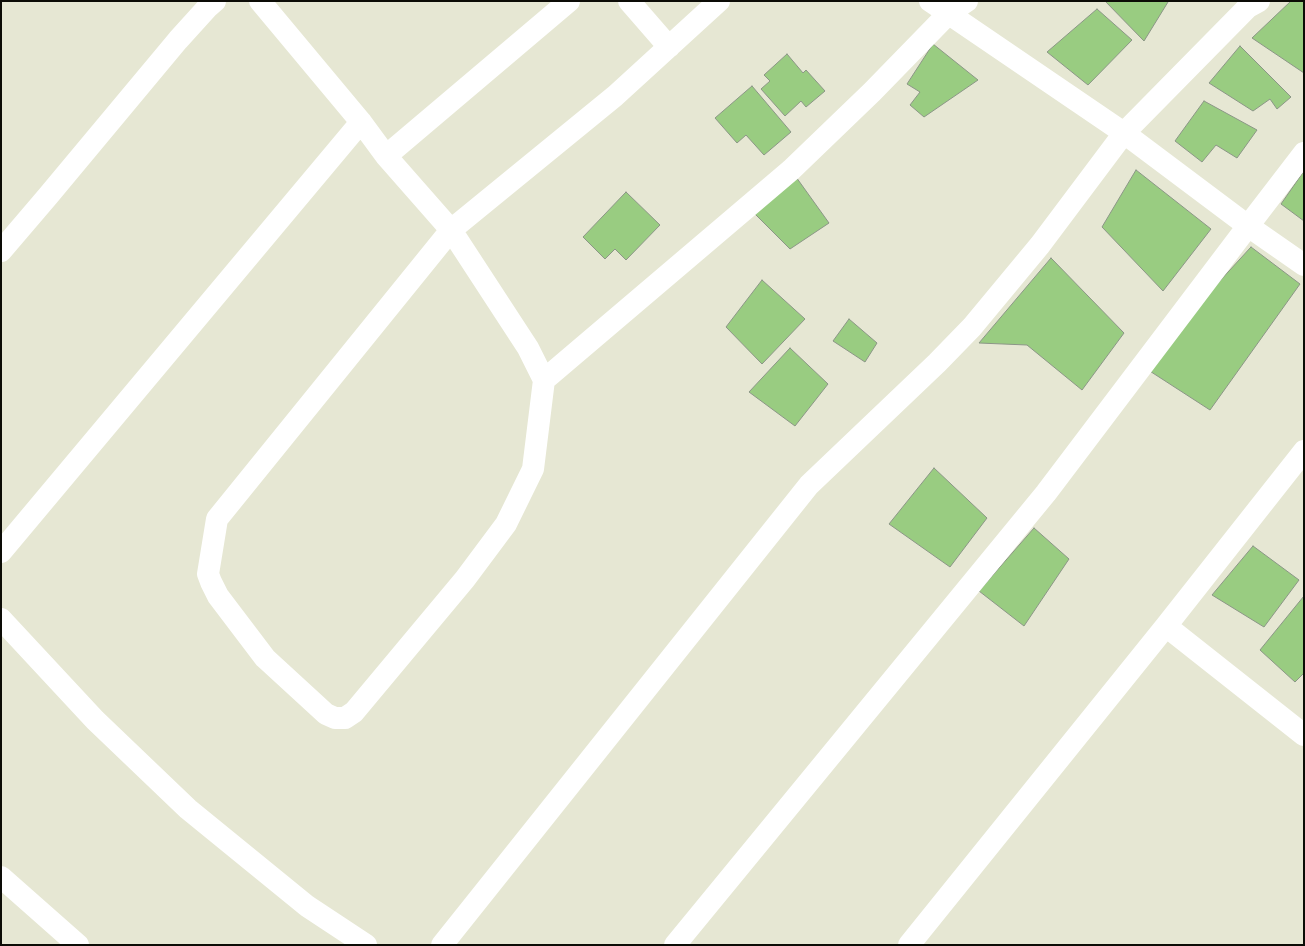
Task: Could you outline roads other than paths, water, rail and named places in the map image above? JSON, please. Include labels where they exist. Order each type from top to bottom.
[{"type":"street","points":[[1,251],[178,40],[215,1]]},
{"type":"street","points":[[260,1],[361,122],[386,156],[451,230],[528,348],[544,380],[533,469],[506,524],[466,579],[354,712],[345,718],[335,718],[326,714],[265,658],[218,596],[208,574],[217,520],[451,230],[615,96],[719,1]]},
{"type":"street","points":[[386,156],[569,1]]},
{"type":"street","points":[[629,1],[669,47]]},
{"type":"street","points":[[930,1],[1124,133],[1248,226],[1304,265]]},
{"type":"street","points":[[544,380],[791,170],[872,92],[948,14],[967,1]]},
{"type":"street","points":[[442,945],[808,485],[937,363],[972,327],[1040,245],[1124,133],[1248,7],[1259,1]]},
{"type":"street","points":[[1,552],[361,122]]},
{"type":"street","points":[[675,945],[1046,493],[1304,153]]},
{"type":"street","points":[[909,945],[1166,626],[1304,451]]},
{"type":"street","points":[[1,619],[95,720],[188,809],[307,906],[366,945]]},
{"type":"street","points":[[1166,626],[1304,735]]},
{"type":"street","points":[[1,877],[78,945]]}]
